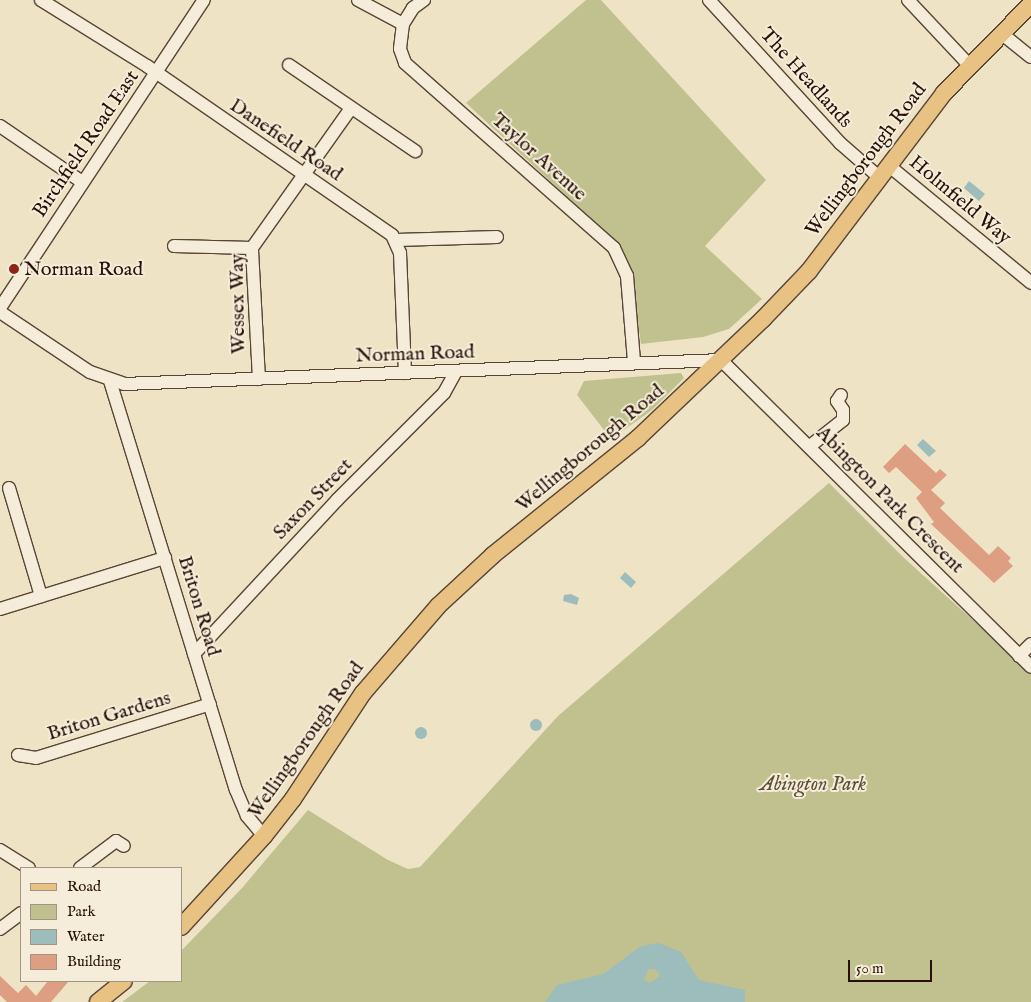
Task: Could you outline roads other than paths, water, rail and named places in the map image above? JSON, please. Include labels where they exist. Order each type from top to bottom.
[{"type":"main road","name":"Wellingborough Road","points":[[182,925],[264,836],[293,799],[363,693],[438,606],[493,554],[638,438],[722,360],[809,271],[884,171],[969,65],[1031,4]]},
{"type":"main road","points":[[98,1002],[123,982]]},
{"type":"street","name":"Danefield Road","points":[[41,0],[155,73],[396,240]]},
{"type":"street","name":"Birchfield Road East","points":[[0,310],[82,182],[204,0]]},
{"type":"street","points":[[358,0],[403,24],[413,8],[424,0]]},
{"type":"street","name":"The Headlands","points":[[710,0],[840,143],[884,171]]},
{"type":"street","points":[[908,0],[969,65]]},
{"type":"street","name":"Taylor Avenue","points":[[403,24],[400,49],[405,63],[614,248],[627,276],[634,362]]},
{"type":"street","points":[[1002,33],[1031,57]]},
{"type":"street","points":[[289,66],[415,151]]},
{"type":"street","name":"Wessex Way","points":[[259,379],[252,248],[351,108]]},
{"type":"street","points":[[0,126],[82,182]]},
{"type":"street","name":"Holmfield Way","points":[[884,171],[1031,283]]},
{"type":"street","points":[[405,373],[400,254],[396,240],[497,237]]},
{"type":"street","points":[[174,246],[252,248]]},
{"type":"street","name":"Norman Road","points":[[0,310],[90,372],[110,381],[142,385],[634,362],[722,360]]},
{"type":"street","name":"Abington Park Crescent","points":[[722,360],[1031,667]]},
{"type":"street","name":"Saxon Street","points":[[194,654],[331,506],[444,393],[456,370]]},
{"type":"street","name":"Briton Road","points":[[110,381],[242,806],[264,836]]},
{"type":"street","points":[[810,446],[843,420],[843,410],[837,401],[841,395]]},
{"type":"street","points":[[9,488],[41,596]]},
{"type":"street","points":[[0,609],[165,558]]},
{"type":"street","points":[[1019,656],[1031,644]]},
{"type":"street","name":"Briton Gardens","points":[[18,755],[36,758],[210,704]]},
{"type":"street","points":[[81,867],[116,841],[124,846]]},
{"type":"street","points":[[0,850],[27,867]]},
{"type":"street","points":[[0,929],[20,914]]},
{"type":"water","points":[[969,181],[985,194],[979,201],[964,188]]},
{"type":"water","points":[[923,439],[936,451],[929,457],[917,445]]},
{"type":"water","points":[[625,572],[636,582],[631,588],[620,578]]},
{"type":"water","points":[[571,594],[579,598],[577,605],[563,601],[564,595]]},
{"type":"water","points":[[536,719],[542,725],[536,731],[530,725]]},
{"type":"water","points":[[419,727],[423,727],[427,733],[423,739],[419,739],[415,735],[415,731]]},
{"type":"water","points":[[659,943],[681,952],[699,980],[745,990],[745,1002],[545,1002],[557,985],[603,974],[641,946]],"holes":[[[649,969],[655,969],[660,976],[649,983],[644,979]]]},
{"type":"place","name":"Norman Road","points":[[14,269]]},
{"type":"park label","name":"Abington Park","points":[[813,784]]}]
